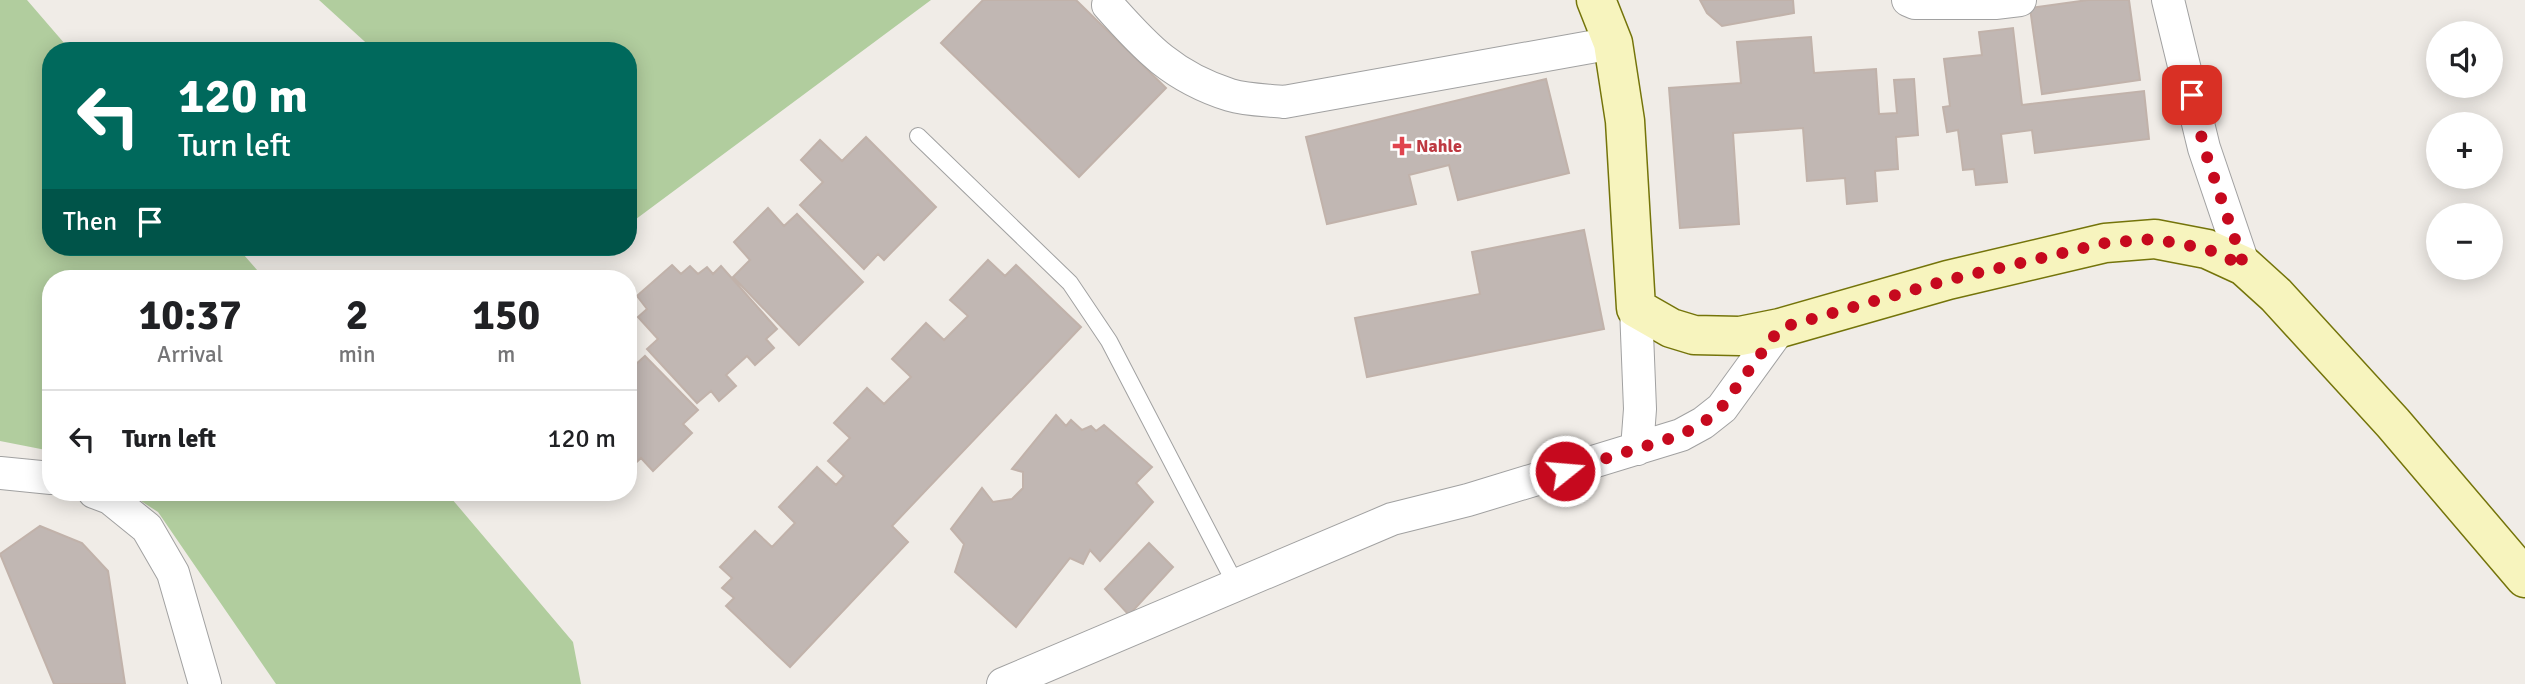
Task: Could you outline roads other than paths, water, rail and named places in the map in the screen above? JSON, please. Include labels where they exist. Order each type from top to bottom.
[{"type":"street","points":[[1596,0],[1613,43],[1625,121],[1640,409],[1637,449]]},
{"type":"street","points":[[1908,0],[1915,3],[2020,0]]},
{"type":"street","points":[[2168,0],[2204,148],[2244,266]]},
{"type":"street","points":[[1108,5],[1143,44],[1184,77],[1232,95],[1284,102],[1613,43]]},
{"type":"street","points":[[1636,308],[1671,328],[1694,335],[1740,335],[1780,328],[1948,280],[2105,243],[2155,239],[2207,249],[2244,266],[2276,295],[2393,423],[2525,578]]},
{"type":"street","points":[[1003,684],[1392,519],[1468,500],[1681,435],[1703,423],[1721,408],[1780,328]]},
{"type":"street","points":[[0,472],[42,477]]},
{"type":"street","points":[[114,501],[147,528],[173,573],[205,684]]},
{"type":"lane","points":[[918,136],[1070,283],[1109,341],[1236,585]]},
{"type":"place","name":"Nahle","points":[[1402,146]]}]
